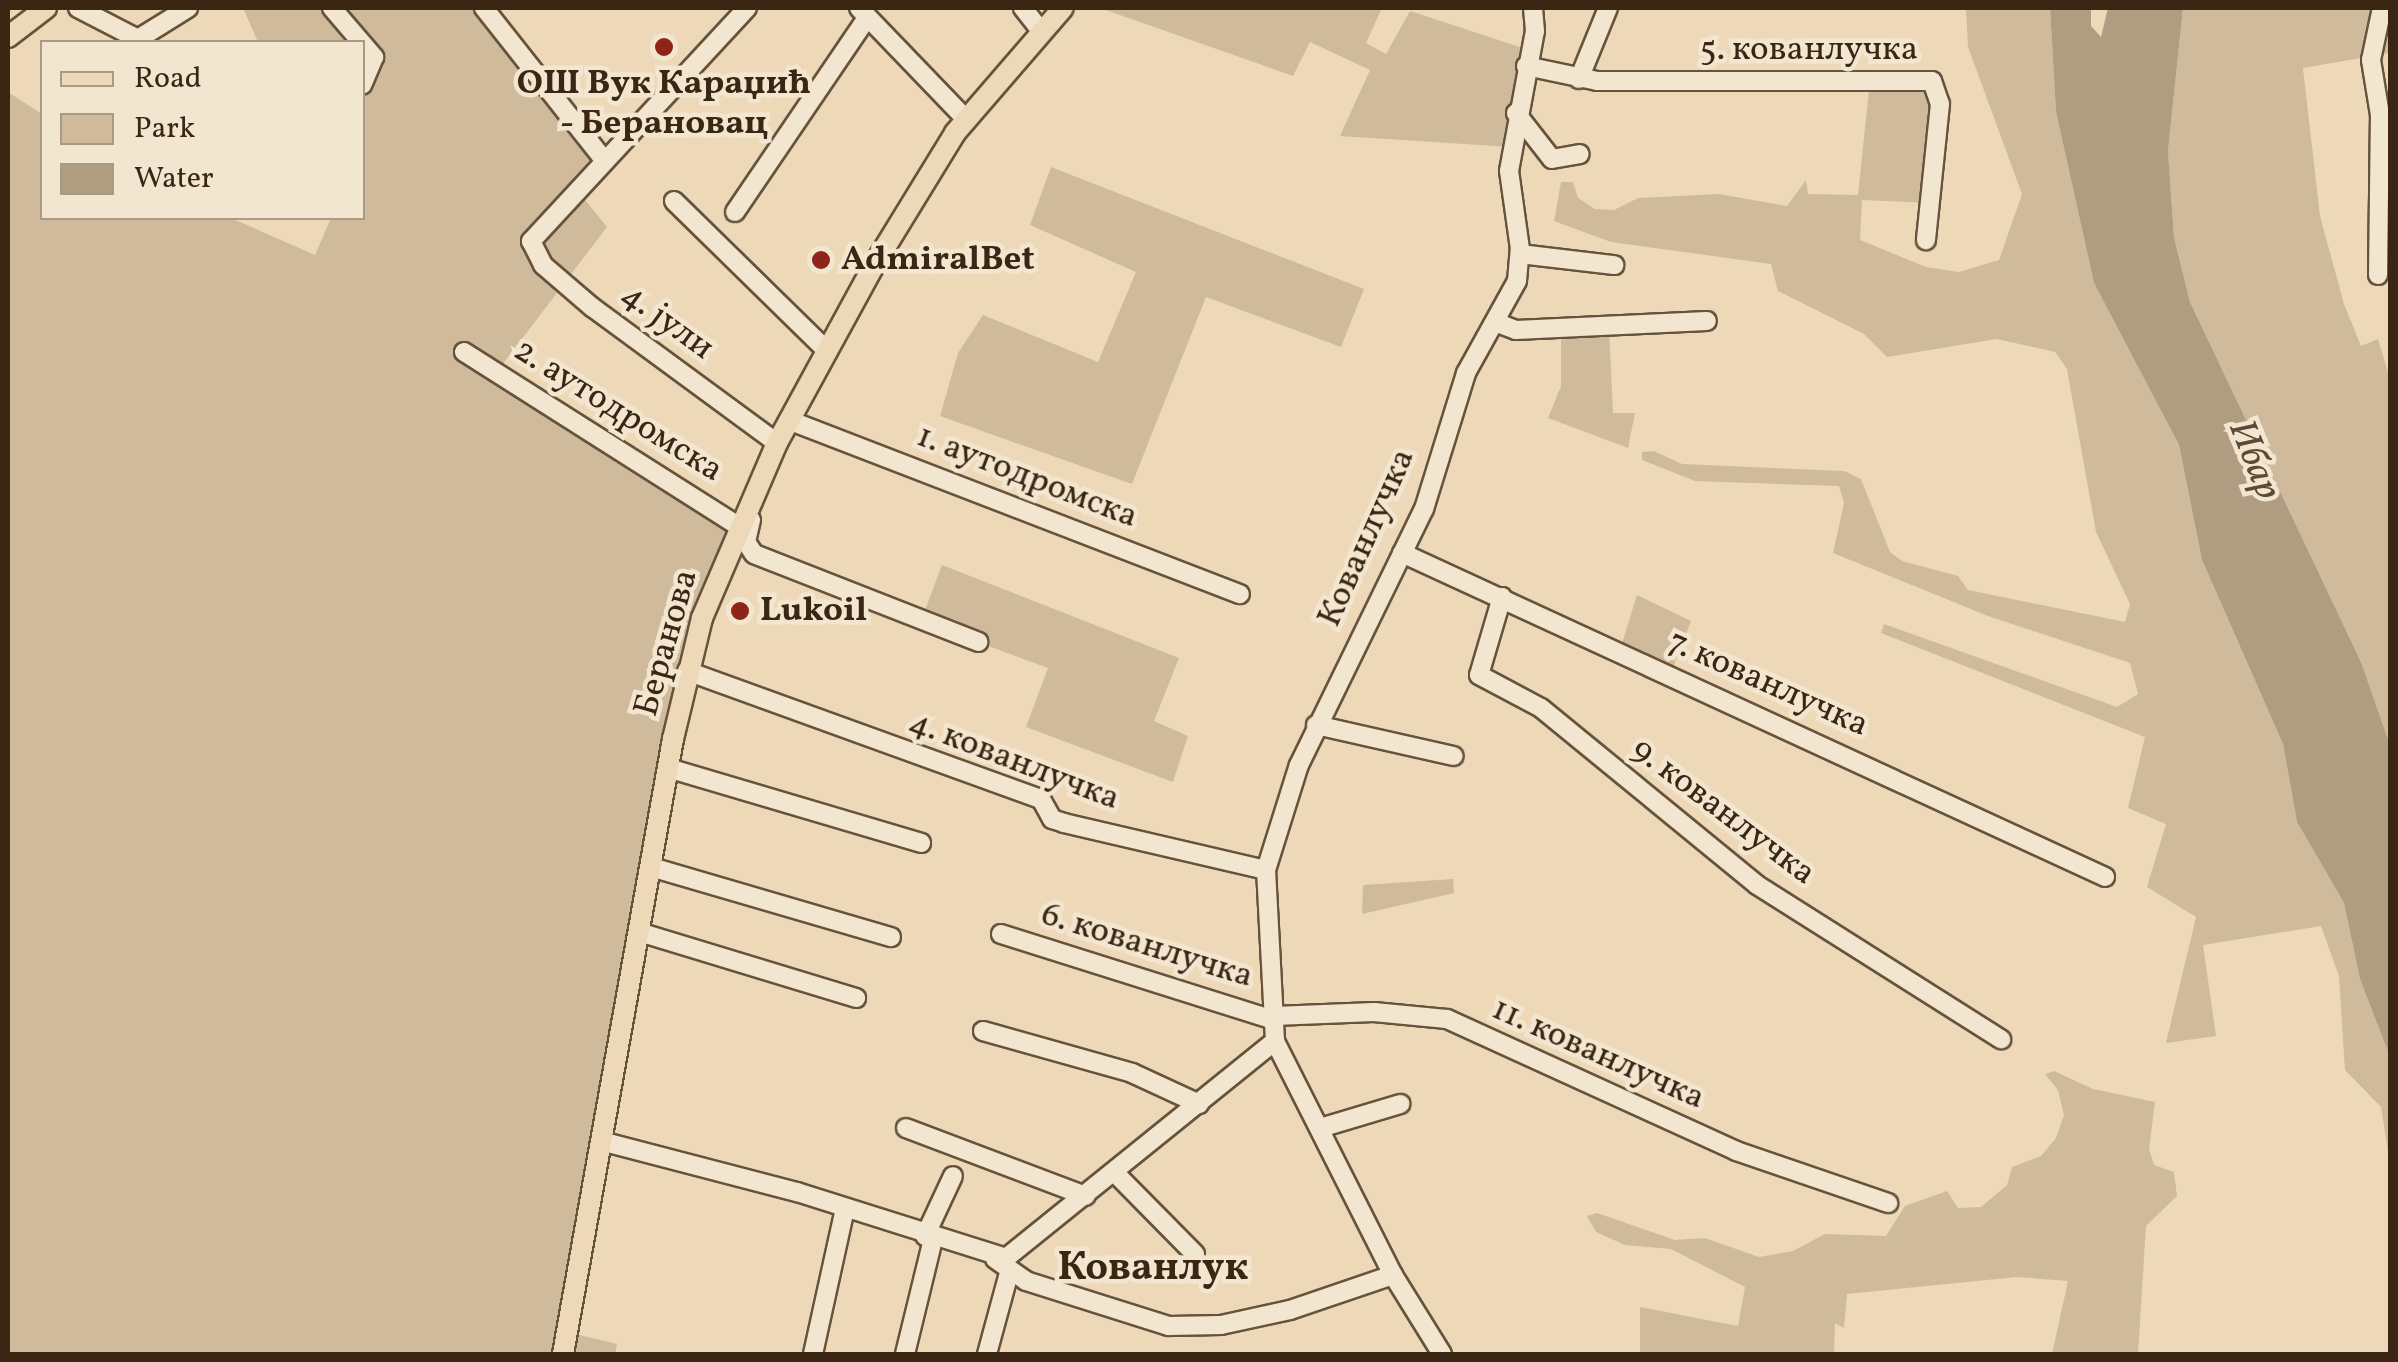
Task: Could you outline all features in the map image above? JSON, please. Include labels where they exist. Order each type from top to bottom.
[{"type":"main road","points":[[8,37],[46,8]]},
{"type":"main road","name":"Беранова","points":[[563,1354],[688,672],[738,526],[827,351],[966,119],[1063,8]]},
{"type":"street","points":[[78,8],[113,35]]},
{"type":"street","points":[[142,40],[188,8]]},
{"type":"street","points":[[332,8],[359,40]]},
{"type":"street","points":[[484,8],[605,161],[747,8]]},
{"type":"street","points":[[1023,8],[1040,30]]},
{"type":"street","name":"Кованлучка","points":[[1442,1354],[1394,1275],[1275,1041],[1266,870],[1316,725],[1424,508],[1466,373],[1517,282],[1520,254],[1509,171],[1533,8]]},
{"type":"street","points":[[1579,79],[1608,8]]},
{"type":"street","points":[[2378,275],[2380,115],[2371,60],[2382,8]]},
{"type":"street","points":[[736,212],[863,13],[966,119]]},
{"type":"street","points":[[365,46],[374,57],[365,77]]},
{"type":"street","name":"5. кованлучка","points":[[1526,66],[1579,79],[1932,81],[1940,104],[1926,240]]},
{"type":"street","points":[[1516,112],[1552,159],[1580,154]]},
{"type":"street","name":"4. јули","points":[[605,161],[532,241],[543,265],[774,451]]},
{"type":"street","points":[[674,201],[827,351]]},
{"type":"street","points":[[1520,254],[1614,264]]},
{"type":"street","points":[[1495,322],[1516,330],[1707,321]]},
{"type":"street","name":"2. аутодромска","points":[[464,352],[738,526]]},
{"type":"street","name":"1. аутодромска","points":[[790,421],[1240,594]]},
{"type":"street","points":[[774,451],[746,542],[754,554],[978,642]]},
{"type":"street","name":"7. кованлучка","points":[[1402,553],[2106,877]]},
{"type":"street","name":"9. кованлучка","points":[[1502,597],[1478,675],[1541,708],[1757,884],[2001,1039]]},
{"type":"street","name":"4. кованлучка","points":[[688,672],[1041,800],[1052,819],[1266,870]]},
{"type":"street","points":[[1316,725],[1454,756]]},
{"type":"street","points":[[668,768],[921,843]]},
{"type":"street","points":[[651,867],[890,938]]},
{"type":"street","points":[[639,932],[856,998]]},
{"type":"street","name":"6. кованлучка","points":[[1001,934],[1274,1018]]},
{"type":"street","name":"11. кованлучка","points":[[1274,1018],[1374,1012],[1447,1020],[1736,1152],[1888,1203]]},
{"type":"street","points":[[983,1031],[1132,1073],[1199,1104]]},
{"type":"street","points":[[994,1259],[1019,1254],[1275,1041]]},
{"type":"street","points":[[1320,1128],[1400,1104]]},
{"type":"street","points":[[906,1128],[1086,1196]]},
{"type":"street","points":[[602,1141],[845,1208],[994,1259],[1009,1273],[1169,1326],[1222,1325],[1290,1310],[1394,1275]]},
{"type":"street","points":[[1114,1173],[1195,1254]]},
{"type":"street","points":[[905,1354],[929,1238],[953,1176]]},
{"type":"street","points":[[812,1354],[845,1208]]},
{"type":"street","points":[[987,1354],[1009,1273]]},
{"type":"green space","points":[[243,8],[484,8],[605,161],[577,190],[607,227],[496,373],[738,526],[702,618],[567,1332],[617,1344],[615,1354],[8,1354],[8,92],[40,113],[40,220],[236,220],[315,255],[330,220],[365,220],[365,81],[373,66],[365,52],[365,40],[358,40],[352,30],[344,40],[257,40]]},
{"type":"green space","points":[[1100,8],[1382,8],[1366,43],[1386,54],[1410,11],[1529,50],[1511,147],[1340,136],[1370,70],[1310,42],[1293,76]]},
{"type":"green space","points":[[1966,8],[2050,8],[2056,112],[2094,283],[2179,445],[2202,560],[2283,744],[2297,822],[2344,903],[2360,979],[2390,1049],[2390,1164],[2381,1107],[2345,1070],[2339,976],[2321,926],[2203,945],[2216,1036],[2166,1043],[2196,917],[2147,887],[2166,824],[2128,808],[2145,737],[1881,633],[1884,624],[2117,707],[2138,694],[2130,663],[1988,616],[1833,553],[1844,503],[1839,486],[1695,481],[1642,460],[1642,452],[1654,451],[1682,464],[1844,471],[1861,479],[1890,552],[1902,561],[1958,576],[1968,590],[2125,622],[2130,604],[2096,532],[2067,369],[2055,352],[1997,339],[1887,357],[1864,334],[1778,291],[1771,264],[1611,242],[1554,221],[1561,182],[1573,182],[1578,198],[1595,209],[1614,210],[1638,198],[1719,194],[1787,206],[1806,180],[1808,194],[1858,195],[1870,80],[1932,81],[1930,203],[1862,200],[1860,240],[1926,267],[1959,272],[1999,260],[2022,194],[1968,47]]},
{"type":"green space","points":[[2183,8],[2390,8],[2390,53],[2303,68],[2320,216],[2344,304],[2361,346],[2378,339],[2390,379],[2390,745],[2361,662],[2190,302],[2174,237],[2168,151]]},
{"type":"green space","points":[[1051,167],[1364,289],[1341,347],[1206,297],[1132,484],[940,416],[958,353],[983,315],[1098,362],[1136,272],[1030,225]]},
{"type":"green space","points":[[1609,326],[1613,413],[1635,413],[1628,448],[1548,418],[1561,386],[1561,328]]},
{"type":"green space","points":[[942,565],[1179,658],[1154,721],[1188,736],[1173,782],[1026,727],[1048,668],[921,621]]},
{"type":"green space","points":[[1637,595],[1691,621],[1670,675],[1619,653]]},
{"type":"green space","points":[[1453,879],[1454,893],[1362,914],[1363,885]]},
{"type":"green space","points":[[2054,1071],[2093,1089],[2155,1102],[2149,1149],[2154,1165],[2174,1172],[2177,1196],[2146,1226],[2138,1354],[2052,1354],[2068,1281],[2017,1277],[1847,1294],[1844,1328],[1835,1323],[1834,1354],[1640,1354],[1640,1307],[1738,1326],[1745,1287],[1671,1249],[1625,1245],[1596,1232],[1587,1216],[1597,1213],[1675,1240],[1705,1238],[1759,1257],[1793,1251],[1825,1234],[1886,1236],[1905,1206],[1947,1191],[1958,1208],[1981,1207],[2007,1185],[2012,1167],[2041,1156],[2056,1138],[2064,1115],[2058,1090],[2045,1074]]},
{"type":"water","name":"Ибар","points":[[2050,8],[2091,8],[2091,26],[2101,37],[2108,8],[2183,8],[2168,151],[2174,237],[2190,302],[2361,662],[2390,745],[2390,1056],[2360,979],[2344,903],[2297,822],[2283,744],[2202,560],[2179,445],[2094,283],[2056,112]]},
{"type":"place","name":"ОШ Вук Караџић - Берановац","points":[[664,47]]},
{"type":"place","name":"AdmiralBet","points":[[821,260]]},
{"type":"place","name":"Lukoil","points":[[740,611]]},
{"type":"district","name":"Кованлук","points":[[1153,1269]]}]
